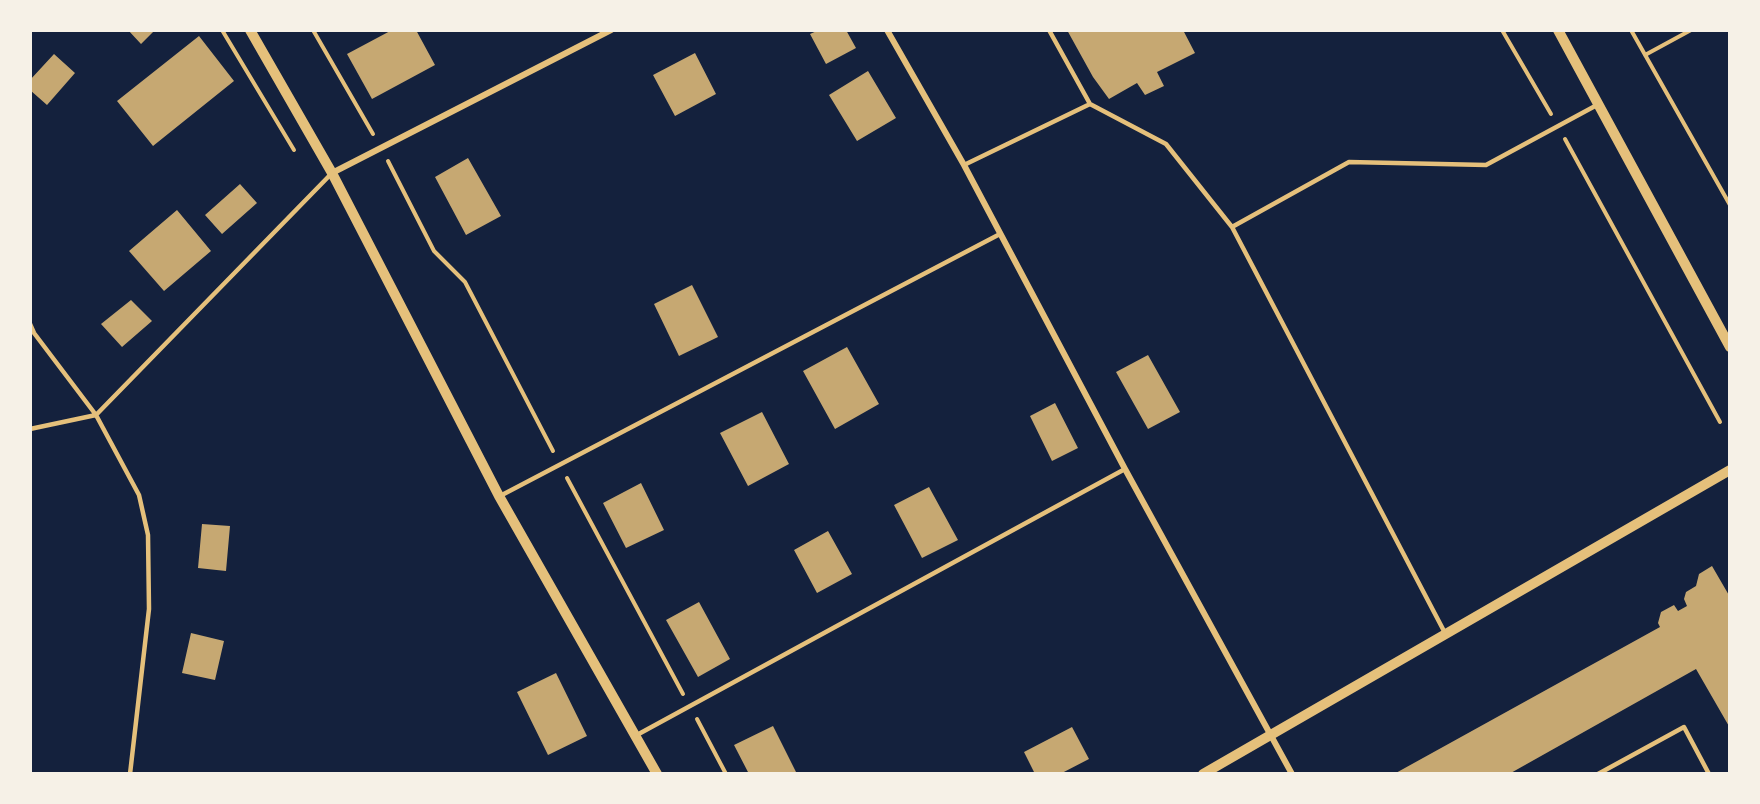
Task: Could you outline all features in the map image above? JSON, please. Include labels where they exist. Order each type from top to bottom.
[{"type":"street","points":[[250,30],[332,172],[499,496],[657,774]]},
{"type":"street","points":[[332,172],[610,30]]},
{"type":"street","points":[[887,30],[964,165],[1125,469],[1292,774]]},
{"type":"street","points":[[1558,30],[1730,347]]},
{"type":"street","points":[[1203,774],[1730,470]]},
{"type":"lane","points":[[1049,30],[1090,104],[1166,144],[1232,226],[1446,635]]},
{"type":"lane","points":[[964,165],[1090,104]]},
{"type":"lane","points":[[1232,226],[1349,162],[1486,165],[1600,104]]},
{"type":"lane","points":[[30,429],[96,415],[332,172]]},
{"type":"lane","points":[[499,496],[1000,234]]},
{"type":"lane","points":[[30,324],[34,333],[96,415],[139,495],[148,535],[149,609],[130,774]]},
{"type":"lane","points":[[634,736],[1125,469]]},
{"type":"lane","points":[[1598,774],[1684,727],[1709,774]]},
{"type":"path","points":[[222,30],[296,154]]},
{"type":"path","points":[[313,30],[382,148],[434,251],[465,282],[726,774]]},
{"type":"path","points":[[1502,30],[1558,126],[1720,422]]},
{"type":"path","points":[[1631,30],[1730,206]]},
{"type":"path","points":[[1645,55],[1691,30]]},
{"type":"building","points":[[128,30],[155,30],[141,44]]},
{"type":"building","points":[[392,30],[416,30],[435,65],[372,99],[347,54]]},
{"type":"building","points":[[819,30],[846,30],[856,48],[826,64],[810,34]]},
{"type":"building","points":[[1067,30],[1183,30],[1195,53],[1157,72],[1164,86],[1145,95],[1137,83],[1109,99],[1093,77]]},
{"type":"building","points":[[199,36],[234,81],[153,146],[117,101]]},
{"type":"building","points":[[695,53],[716,94],[675,116],[653,75]]},
{"type":"building","points":[[54,54],[75,73],[47,105],[30,90],[30,80]]},
{"type":"building","points":[[868,71],[896,118],[857,141],[829,95]]},
{"type":"building","points":[[468,158],[501,216],[466,235],[435,177]]},
{"type":"building","points":[[240,184],[257,203],[222,234],[205,215]]},
{"type":"building","points":[[177,210],[211,251],[164,291],[129,251]]},
{"type":"building","points":[[692,285],[718,337],[679,356],[654,304]]},
{"type":"building","points":[[131,300],[152,321],[122,347],[101,324]]},
{"type":"building","points":[[847,347],[879,404],[835,429],[803,371]]},
{"type":"building","points":[[1148,355],[1180,412],[1148,429],[1116,372]]},
{"type":"building","points":[[1055,403],[1078,448],[1052,461],[1030,416]]},
{"type":"building","points":[[762,412],[789,464],[748,486],[720,433]]},
{"type":"building","points":[[641,483],[664,530],[626,548],[603,503]]},
{"type":"building","points":[[929,487],[958,540],[922,558],[894,505]]},
{"type":"building","points":[[202,524],[230,526],[226,571],[198,568]]},
{"type":"building","points":[[828,531],[852,574],[817,593],[794,550]]},
{"type":"building","points":[[1712,566],[1730,597],[1730,728],[1696,669],[1509,774],[1394,774],[1660,627],[1658,623],[1661,612],[1674,605],[1678,611],[1687,606],[1684,599],[1686,592],[1696,586],[1699,574]]},
{"type":"building","points":[[699,602],[730,659],[698,677],[666,620]]},
{"type":"building","points":[[191,633],[224,641],[215,680],[182,673]]},
{"type":"building","points":[[556,673],[587,736],[548,755],[517,692]]},
{"type":"building","points":[[773,726],[797,774],[749,774],[734,745]]},
{"type":"building","points":[[1072,727],[1089,759],[1060,774],[1035,774],[1024,752]]}]
